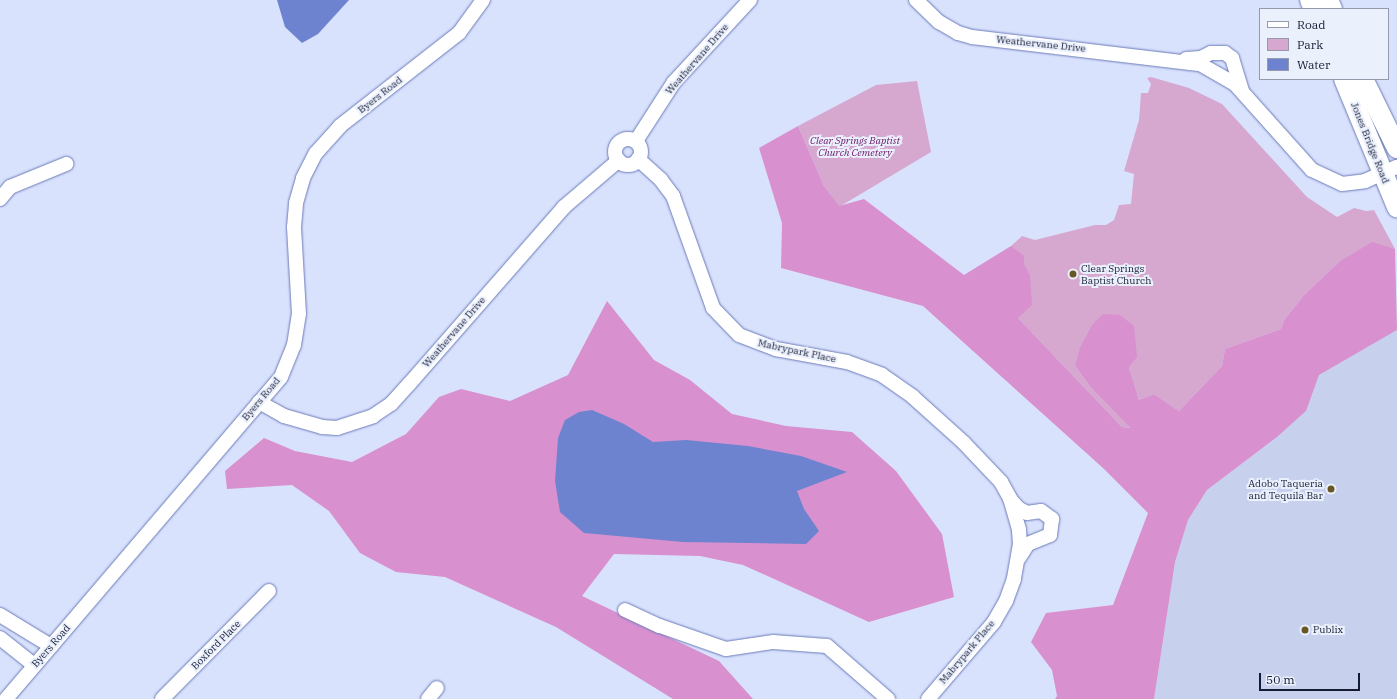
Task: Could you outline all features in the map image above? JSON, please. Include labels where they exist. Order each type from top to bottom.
[{"type":"main road","name":"Jones Bridge Road","points":[[1344,80],[1389,170],[1397,207]]},
{"type":"main road","name":"Jones Bridge Road","points":[[1364,80],[1397,148]]},
{"type":"street","name":"Byers Road","points":[[6,699],[281,378],[294,345],[299,314],[294,227],[296,203],[303,178],[316,153],[340,126],[459,33],[483,0]]},
{"type":"street","name":"Weathervane Drive","points":[[636,141],[674,82],[750,0]]},
{"type":"street","name":"Weathervane Drive","points":[[916,0],[939,22],[958,33],[972,37],[1178,60],[1200,64],[1218,73],[1245,95],[1312,170],[1342,184],[1365,181],[1389,170]]},
{"type":"street","name":"Weathervane Drive","points":[[1178,60],[1201,58],[1219,51],[1225,53],[1232,58],[1235,74],[1245,95]]},
{"type":"street","points":[[630,139],[636,141],[641,150],[638,159],[626,164],[619,160],[615,151],[620,142],[630,139]]},
{"type":"street","name":"Mabrypark Place","points":[[638,159],[661,180],[673,196],[713,308],[739,335],[776,349],[848,362],[882,375],[913,396],[964,443],[1001,482],[1010,498],[1018,508],[1027,513],[1041,511],[1052,519],[1050,535],[1028,544],[1018,559]]},
{"type":"street","name":"Weathervane Drive","points":[[259,402],[284,416],[322,427],[337,428],[373,416],[391,404],[564,207],[619,160]]},
{"type":"street","points":[[0,199],[10,187],[66,164]]},
{"type":"street","name":"Mabrypark Place","points":[[928,699],[994,622],[1006,601],[1018,559],[1019,530],[1010,498]]},
{"type":"street","name":"Boxford Place","points":[[162,699],[269,591]]},
{"type":"street","points":[[625,610],[660,626],[726,650],[773,642],[827,646],[888,697]]},
{"type":"street","points":[[0,615],[51,646]]},
{"type":"street","points":[[0,638],[34,665]]},
{"type":"shaded area","points":[[798,126],[824,186],[839,206],[864,199],[964,275],[1011,246],[1024,256],[1024,264],[1030,275],[1032,305],[1018,318],[1122,427],[1131,428],[1092,389],[1075,366],[1080,348],[1092,325],[1103,314],[1120,315],[1134,326],[1137,357],[1129,367],[1139,400],[1154,394],[1179,411],[1222,366],[1225,349],[1281,329],[1284,320],[1305,294],[1339,262],[1372,242],[1395,249],[1397,330],[1319,375],[1306,411],[1277,437],[1207,490],[1188,520],[1175,562],[1154,699],[1055,699],[1057,696],[1052,670],[1031,642],[1046,613],[1113,605],[1148,513],[1103,468],[923,306],[781,268],[782,223],[759,148]]},
{"type":"shaded area","points":[[607,301],[654,360],[690,380],[732,414],[786,426],[852,432],[896,471],[942,534],[954,597],[869,622],[743,565],[700,556],[614,554],[582,596],[719,661],[753,699],[673,699],[556,627],[445,577],[396,572],[360,553],[329,511],[292,485],[227,489],[225,471],[264,438],[295,451],[352,462],[406,434],[439,397],[461,389],[510,401],[568,375]]},
{"type":"shaded area","points":[[1397,330],[1397,699],[1154,699],[1175,562],[1188,520],[1207,490],[1277,437],[1306,411],[1318,375]]},
{"type":"green space","points":[[1151,77],[1189,88],[1222,104],[1307,197],[1337,217],[1354,208],[1366,211],[1374,210],[1395,249],[1390,248],[1339,262],[1305,294],[1284,320],[1281,329],[1225,349],[1222,366],[1179,411],[1154,394],[1139,400],[1129,367],[1075,366],[1092,389],[1132,428],[1122,427],[1018,318],[1030,275],[1011,246],[1022,236],[1035,240],[1095,225],[1106,225],[1114,220],[1119,205],[1131,204],[1134,174],[1124,171],[1139,120],[1141,93],[1148,93],[1151,84],[1147,78]]},
{"type":"green space","name":"Clear Springs Baptist Church Cemetery","points":[[917,81],[931,152],[839,207],[824,186],[798,126],[876,85]]},
{"type":"water","points":[[277,0],[349,0],[318,34],[302,43],[285,27]]},
{"type":"water","points":[[592,410],[624,424],[653,442],[686,440],[748,446],[801,456],[847,472],[797,491],[804,509],[819,531],[806,544],[683,542],[584,533],[560,512],[555,481],[558,438],[565,420],[579,412]]},
{"type":"place","name":"Clear Springs Baptist Church","points":[[1073,274]]},
{"type":"place","name":"Adobo Taqueria and Tequila Bar","points":[[1331,489]]},
{"type":"place","name":"Publix","points":[[1305,630]]}]
